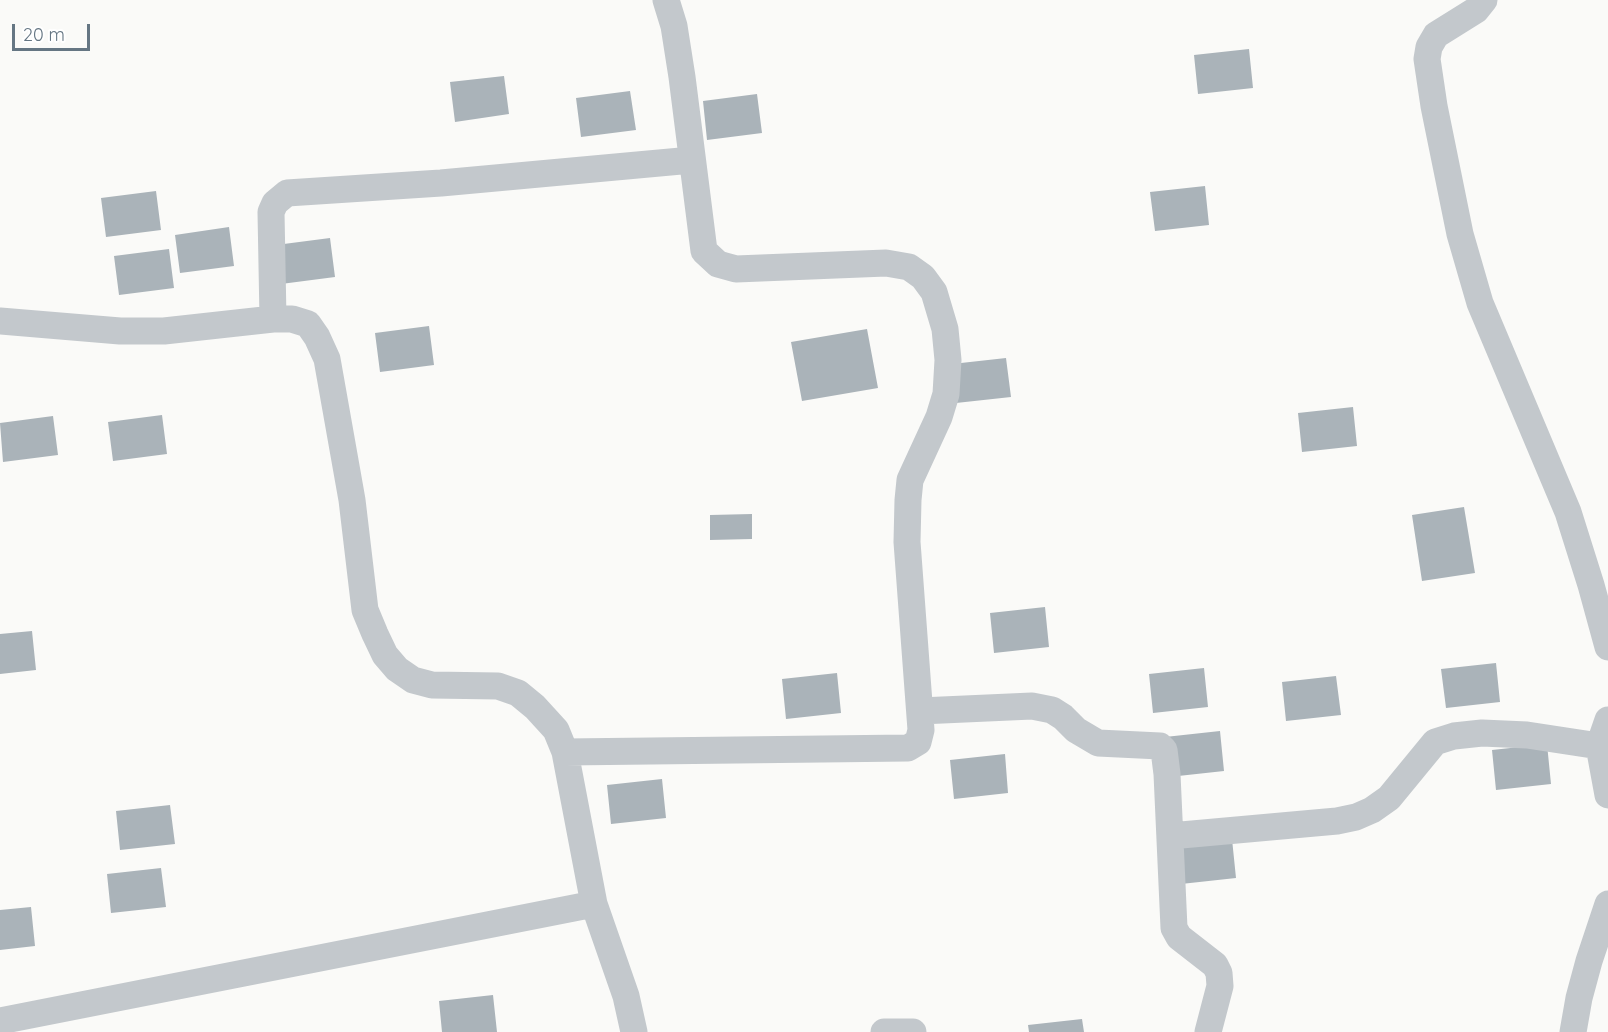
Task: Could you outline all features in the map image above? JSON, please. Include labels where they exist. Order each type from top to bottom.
[{"type":"street","points":[[566,752],[908,748],[918,742],[921,730],[908,542],[908,500],[910,480],[939,417],[946,394],[948,360],[940,308],[934,292],[923,277],[909,267],[886,263],[736,269],[718,264],[705,251],[682,77],[674,26],[666,0]]},
{"type":"street","points":[[1484,0],[1476,10],[1436,35],[1429,47],[1427,59],[1434,106],[1460,234],[1480,303],[1568,512],[1608,647]]},
{"type":"street","points":[[273,319],[271,212],[275,203],[287,194],[441,183],[692,160]]},
{"type":"street","points":[[0,321],[120,331],[164,331],[273,319],[292,319],[308,324],[327,359],[352,500],[365,610],[384,655],[397,669],[413,680],[432,685],[498,686],[518,693],[535,707],[556,730],[566,752],[594,903],[626,996],[634,1032]]},
{"type":"street","points":[[920,711],[1032,706],[1053,710],[1076,730],[1098,743],[1160,746],[1164,750],[1174,928],[1179,937],[1215,965],[1219,973],[1220,986],[1208,1032]]},
{"type":"street","points":[[1608,720],[1599,746],[1608,795]]},
{"type":"street","points":[[1170,836],[1337,821],[1356,817],[1372,810],[1389,798],[1435,742],[1454,736],[1482,733],[1527,735],[1599,746]]},
{"type":"street","points":[[0,1021],[594,903]]},
{"type":"street","points":[[1573,1032],[1589,961],[1608,904]]},
{"type":"street","points":[[884,1032],[913,1032]]},
{"type":"building","points":[[1249,49],[1253,88],[1198,94],[1194,55]]},
{"type":"building","points":[[504,76],[509,114],[455,122],[450,82]]},
{"type":"building","points":[[630,91],[636,130],[581,137],[576,98]]},
{"type":"building","points":[[757,94],[762,133],[707,140],[703,101]]},
{"type":"building","points":[[1205,186],[1209,225],[1155,231],[1150,192]]},
{"type":"building","points":[[156,191],[161,230],[106,237],[101,198]]},
{"type":"building","points":[[229,227],[234,266],[180,273],[175,235]]},
{"type":"building","points":[[330,238],[335,277],[281,284],[276,245]]},
{"type":"building","points":[[169,249],[174,288],[119,295],[114,256]]},
{"type":"building","points":[[429,326],[434,365],[380,372],[375,333]]},
{"type":"building","points":[[867,329],[878,388],[802,401],[791,342]]},
{"type":"building","points":[[1006,358],[1011,397],[956,403],[952,364]]},
{"type":"building","points":[[1353,407],[1357,446],[1302,452],[1298,413]]},
{"type":"building","points":[[162,415],[167,454],[113,461],[108,422]]},
{"type":"building","points":[[53,416],[58,455],[3,462],[0,423]]},
{"type":"building","points":[[1464,507],[1475,573],[1422,581],[1412,515]]},
{"type":"building","points":[[752,514],[752,539],[710,540],[710,515]]},
{"type":"building","points":[[1045,607],[1049,647],[994,653],[990,613]]},
{"type":"building","points":[[32,631],[36,670],[0,674],[0,634]]},
{"type":"building","points":[[1496,663],[1500,702],[1446,708],[1441,669]]},
{"type":"building","points":[[1204,668],[1208,707],[1153,713],[1149,674]]},
{"type":"building","points":[[837,673],[841,713],[786,719],[782,679]]},
{"type":"building","points":[[1336,676],[1341,715],[1286,721],[1282,682]]},
{"type":"building","points":[[1220,731],[1224,771],[1169,777],[1165,737]]},
{"type":"building","points":[[1547,744],[1551,784],[1496,790],[1492,750]]},
{"type":"building","points":[[1005,754],[1008,793],[954,799],[950,760]]},
{"type":"building","points":[[662,779],[666,818],[611,824],[607,785]]},
{"type":"building","points":[[170,805],[175,844],[120,850],[116,811]]},
{"type":"building","points":[[1232,839],[1236,878],[1181,884],[1177,845]]},
{"type":"building","points":[[161,868],[166,907],[111,913],[107,874]]},
{"type":"building","points":[[31,907],[35,946],[0,950],[0,910]]},
{"type":"building","points":[[493,995],[497,1032],[442,1032],[439,1001]]},
{"type":"building","points":[[1082,1019],[1084,1032],[1029,1032],[1028,1025]]}]
